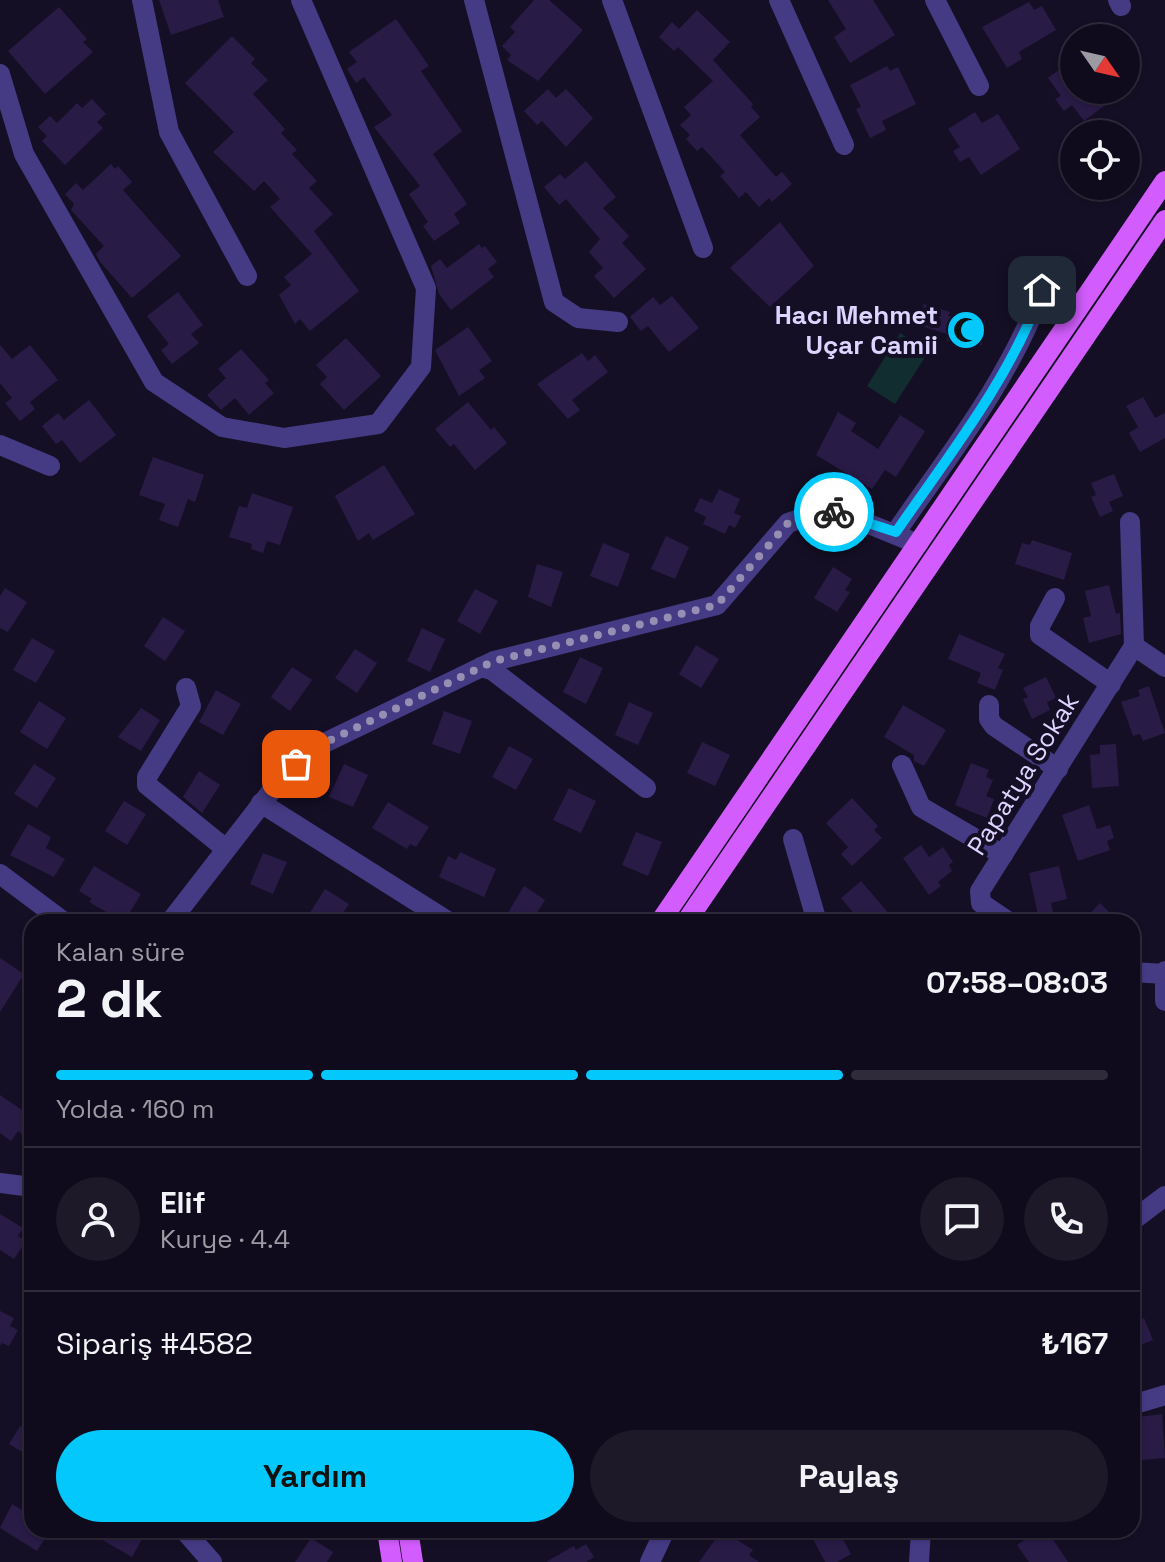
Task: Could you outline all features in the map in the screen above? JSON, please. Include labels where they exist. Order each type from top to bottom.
[{"type":"main road","points":[[665,914],[1165,181]]},
{"type":"main road","points":[[691,914],[1165,220]]},
{"type":"main road","points":[[388,1538],[392,1562]]},
{"type":"main road","points":[[409,1538],[413,1562]]},
{"type":"street","points":[[142,0],[169,132],[247,276]]},
{"type":"street","points":[[0,74],[24,154],[154,382],[222,427],[284,438],[378,424],[421,367],[426,288],[301,0]]},
{"type":"street","points":[[474,0],[554,302],[578,318],[618,322]]},
{"type":"street","points":[[612,0],[703,248]]},
{"type":"street","points":[[779,0],[844,145]]},
{"type":"street","points":[[935,0],[979,86]]},
{"type":"street","points":[[896,532],[986,401],[1031,322],[1042,290]]},
{"type":"street","points":[[0,445],[50,466]]},
{"type":"street","points":[[176,914],[261,803],[312,749],[494,661],[717,605],[788,523],[817,513],[837,511],[896,532],[918,544]]},
{"type":"street","points":[[1130,522],[1134,646],[1165,667]]},
{"type":"street","points":[[1055,598],[1040,626],[1040,635],[1111,684]]},
{"type":"street","name":"Papatya Sokak","points":[[997,914],[981,903],[980,891],[1134,646]]},
{"type":"street","points":[[481,667],[492,670],[646,788]]},
{"type":"street","points":[[186,688],[191,706],[147,777],[147,785],[226,849]]},
{"type":"street","points":[[989,705],[989,719],[994,726],[1058,769]]},
{"type":"street","points":[[902,765],[921,807],[1003,855]]},
{"type":"street","points":[[261,803],[436,914]]},
{"type":"street","points":[[793,839],[815,914]]},
{"type":"street","points":[[0,874],[53,914]]},
{"type":"street","points":[[1140,972],[1165,972],[1165,1001]]},
{"type":"street","points":[[0,1183],[24,1186]]},
{"type":"street","points":[[1140,1216],[1165,1196]]},
{"type":"street","points":[[1140,1220],[1165,1214]]},
{"type":"street","points":[[1140,1403],[1165,1395]]},
{"type":"street","points":[[191,1538],[212,1562]]},
{"type":"street","points":[[650,1562],[661,1538]]},
{"type":"street","points":[[919,1562],[920,1538]]},
{"type":"green space","points":[[900,333],[929,351],[895,404],[867,386]]},
{"type":"building","points":[[159,0],[218,0],[224,17],[171,35]]},
{"type":"building","points":[[534,0],[549,0],[583,30],[538,81],[507,60],[511,55],[502,46],[515,32],[510,27]]},
{"type":"building","points":[[828,0],[873,0],[895,35],[850,63],[834,37],[846,29]]},
{"type":"building","points":[[1029,2],[1034,10],[1042,6],[1056,30],[1019,52],[1022,59],[1007,68],[982,27]]},
{"type":"building","points":[[59,7],[87,39],[83,42],[93,52],[45,94],[8,51]]},
{"type":"building","points":[[697,10],[730,42],[713,60],[753,104],[751,107],[760,117],[740,135],[776,177],[782,172],[792,184],[772,202],[769,198],[759,207],[746,192],[739,198],[720,176],[725,172],[702,147],[697,151],[686,139],[690,135],[680,125],[691,115],[684,107],[713,81],[678,47],[674,51],[659,37],[672,22],[679,29]]},
{"type":"building","points":[[396,19],[429,66],[421,71],[462,131],[433,154],[467,204],[454,214],[460,223],[434,241],[423,226],[428,222],[409,194],[420,186],[374,127],[392,115],[364,77],[356,83],[347,69],[357,62],[349,52]]},
{"type":"building","points":[[232,36],[255,59],[251,63],[268,80],[253,94],[285,129],[281,133],[297,150],[292,154],[317,181],[309,188],[333,214],[314,231],[359,291],[310,331],[300,319],[295,324],[279,295],[291,285],[284,277],[312,254],[270,207],[280,199],[264,181],[254,191],[213,152],[234,132],[185,83]]},
{"type":"building","points":[[887,66],[890,71],[898,67],[916,104],[882,121],[886,130],[870,138],[856,109],[861,107],[850,85]]},
{"type":"building","points":[[1060,69],[1060,95],[1048,78]]},
{"type":"building","points":[[548,89],[556,98],[566,89],[593,118],[566,147],[542,121],[537,125],[524,111]]},
{"type":"building","points":[[1060,96],[1060,104],[1107,104],[1083,120],[1072,105],[1064,111],[1055,99]]},
{"type":"building","points":[[92,99],[106,114],[97,122],[103,128],[65,165],[42,141],[47,136],[38,127],[50,116],[57,123],[77,103],[82,108]]},
{"type":"building","points":[[975,112],[982,123],[998,114],[1020,149],[981,175],[969,157],[960,162],[953,151],[960,147],[948,129]]},
{"type":"building","points":[[586,161],[616,197],[603,208],[629,236],[622,243],[646,269],[614,298],[594,276],[603,268],[589,252],[600,239],[566,199],[559,205],[544,187],[560,174],[565,179]]},
{"type":"building","points":[[111,164],[115,169],[118,166],[132,182],[123,190],[181,256],[132,298],[101,263],[96,254],[104,246],[71,210],[74,204],[65,194],[76,183],[83,190]]},
{"type":"building","points":[[780,222],[814,266],[770,307],[730,268]]},
{"type":"building","points":[[479,244],[482,248],[485,246],[497,262],[488,269],[494,277],[451,310],[439,294],[431,266],[440,259],[447,268]]},
{"type":"building","points":[[178,292],[203,325],[191,334],[199,343],[172,364],[161,350],[169,344],[147,316]]},
{"type":"building","points":[[672,296],[699,328],[669,352],[648,326],[641,331],[630,317],[653,297],[660,305]]},
{"type":"building","points":[[924,304],[950,312],[948,316],[985,320],[982,345],[947,341],[947,334],[918,325]]},
{"type":"building","points":[[468,327],[492,361],[479,370],[485,378],[459,396],[435,350]]},
{"type":"building","points":[[346,338],[381,376],[344,410],[320,384],[327,377],[316,365]]},
{"type":"building","points":[[0,345],[12,359],[30,345],[58,380],[30,402],[35,409],[20,421],[5,403],[12,398],[0,383]]},
{"type":"building","points":[[241,349],[269,380],[265,383],[274,393],[249,415],[235,398],[221,410],[207,395],[226,378],[218,369]]},
{"type":"building","points":[[582,353],[588,361],[595,355],[608,372],[572,400],[580,410],[568,419],[537,384]]},
{"type":"building","points":[[1143,397],[1155,418],[1165,413],[1165,438],[1140,452],[1129,433],[1138,427],[1126,406]]},
{"type":"building","points":[[89,400],[116,435],[80,463],[62,440],[56,444],[42,426],[58,413],[64,420]]},
{"type":"building","points":[[468,402],[491,430],[494,427],[507,443],[475,470],[454,444],[450,447],[435,429]]},
{"type":"building","points":[[838,412],[856,423],[851,431],[878,449],[900,415],[925,431],[896,477],[885,470],[872,489],[816,455]]},
{"type":"building","points":[[153,457],[204,475],[195,502],[188,499],[178,527],[159,520],[165,504],[139,495]]},
{"type":"building","points":[[384,465],[415,514],[373,540],[369,533],[358,541],[335,496]]},
{"type":"building","points":[[1114,474],[1123,496],[1109,502],[1113,511],[1100,517],[1091,497],[1096,495],[1091,483]]},
{"type":"building","points":[[719,489],[740,499],[734,513],[741,516],[735,528],[729,525],[725,534],[703,524],[706,517],[694,511],[700,498],[712,503]]},
{"type":"building","points":[[252,493],[293,507],[280,545],[267,541],[263,553],[251,549],[252,544],[229,537],[239,506],[247,508]]},
{"type":"building","points":[[666,536],[689,547],[675,579],[651,569]]},
{"type":"building","points":[[1032,540],[1072,553],[1064,580],[1015,564],[1022,543],[1030,545]]},
{"type":"building","points":[[603,543],[630,554],[618,587],[590,576]]},
{"type":"building","points":[[537,564],[563,572],[551,607],[528,597]]},
{"type":"building","points":[[833,567],[852,579],[845,590],[850,592],[837,612],[814,598]]},
{"type":"building","points":[[1109,585],[1116,614],[1120,613],[1121,634],[1089,643],[1083,618],[1091,616],[1085,591]]},
{"type":"building","points":[[5,588],[27,602],[8,632],[0,628],[0,596]]},
{"type":"building","points":[[475,589],[498,601],[480,634],[457,621]]},
{"type":"building","points":[[163,617],[185,631],[165,661],[144,646]]},
{"type":"building","points":[[422,628],[445,639],[430,672],[407,661]]},
{"type":"building","points":[[959,634],[1005,654],[998,668],[1003,670],[995,690],[977,683],[981,673],[948,659]]},
{"type":"building","points":[[32,638],[55,651],[36,683],[13,670]]},
{"type":"building","points":[[696,645],[719,659],[701,688],[679,674]]},
{"type":"building","points":[[355,649],[377,663],[357,693],[335,678]]},
{"type":"building","points":[[580,657],[603,668],[586,704],[563,692]]},
{"type":"building","points":[[292,667],[312,680],[290,711],[271,697]]},
{"type":"building","points":[[1046,677],[1056,698],[1047,702],[1050,710],[1032,719],[1023,699],[1028,697],[1023,688]]},
{"type":"building","points":[[1149,686],[1165,733],[1143,741],[1140,734],[1133,736],[1121,702],[1140,696],[1138,690]]},
{"type":"building","points":[[216,690],[241,704],[223,735],[199,722]]},
{"type":"building","points":[[39,701],[66,718],[47,749],[20,732]]},
{"type":"building","points":[[629,702],[653,713],[638,745],[615,735]]},
{"type":"building","points":[[903,705],[946,730],[924,766],[914,761],[914,755],[884,737]]},
{"type":"building","points":[[141,708],[160,720],[141,751],[118,737]]},
{"type":"building","points":[[444,711],[472,721],[460,754],[432,744]]},
{"type":"building","points":[[702,742],[730,755],[715,786],[687,773]]},
{"type":"building","points":[[1116,744],[1119,786],[1092,788],[1090,755],[1100,754],[1100,745]]},
{"type":"building","points":[[509,746],[533,759],[516,790],[492,777]]},
{"type":"building","points":[[971,763],[989,770],[986,777],[993,780],[986,796],[994,799],[987,818],[955,805]]},
{"type":"building","points":[[34,764],[56,778],[37,808],[14,794]]},
{"type":"building","points":[[344,764],[368,775],[353,807],[329,797]]},
{"type":"building","points":[[199,771],[220,785],[202,813],[183,797]]},
{"type":"building","points":[[569,788],[596,801],[581,833],[553,820]]},
{"type":"building","points":[[852,798],[878,826],[874,830],[882,838],[852,866],[841,854],[848,847],[826,823]]},
{"type":"building","points":[[124,801],[146,814],[127,845],[105,831]]},
{"type":"building","points":[[388,802],[429,827],[416,847],[410,844],[407,849],[372,828]]},
{"type":"building","points":[[1089,805],[1097,829],[1110,825],[1114,838],[1107,841],[1110,850],[1078,861],[1062,815]]},
{"type":"building","points":[[28,824],[51,837],[46,848],[65,859],[54,877],[10,855]]},
{"type":"building","points":[[636,832],[662,842],[648,876],[622,865]]},
{"type":"building","points":[[921,845],[929,857],[943,847],[953,862],[949,865],[952,871],[938,882],[941,886],[929,895],[903,858]]},
{"type":"building","points":[[460,852],[496,869],[484,897],[439,877],[448,856],[456,860]]},
{"type":"building","points":[[263,853],[287,862],[273,894],[250,884]]},
{"type":"building","points":[[94,866],[141,894],[129,914],[110,914],[89,902],[92,899],[79,891]]},
{"type":"building","points":[[1059,866],[1067,899],[1051,903],[1053,912],[1038,914],[1029,873]]},
{"type":"building","points":[[861,881],[889,914],[854,914],[841,898]]},
{"type":"building","points":[[524,886],[545,900],[536,914],[507,914]]},
{"type":"building","points":[[325,889],[349,904],[342,914],[309,914]]},
{"type":"building","points":[[1100,903],[1111,914],[1090,914]]},
{"type":"building","points":[[0,958],[24,974],[0,1012]]},
{"type":"building","points":[[0,1095],[24,1111],[24,1135],[18,1131],[11,1141],[0,1133]]},
{"type":"building","points":[[0,1214],[23,1228],[18,1236],[24,1240],[24,1244],[14,1259],[0,1250]]},
{"type":"building","points":[[0,1311],[14,1318],[10,1326],[18,1330],[9,1346],[2,1343],[0,1346]]},
{"type":"building","points":[[1144,1318],[1153,1340],[1140,1345],[1140,1320]]},
{"type":"building","points":[[1162,1414],[1165,1458],[1141,1460],[1140,1417]]},
{"type":"building","points":[[20,1426],[24,1429],[24,1453],[9,1444]]},
{"type":"building","points":[[12,1504],[24,1511],[24,1538],[45,1538],[37,1551],[0,1528]]},
{"type":"building","points":[[99,1538],[143,1538],[132,1557]]},
{"type":"building","points":[[311,1538],[333,1552],[327,1562],[295,1562]]},
{"type":"building","points":[[716,1538],[734,1538],[753,1550],[749,1555],[759,1562],[699,1562]]},
{"type":"building","points":[[813,1538],[842,1538],[851,1554],[837,1562],[825,1562]]},
{"type":"building","points":[[1028,1538],[1038,1538],[1040,1541],[1052,1538],[1068,1562],[1029,1562],[1017,1545]]},
{"type":"building","points":[[586,1544],[594,1557],[586,1562],[546,1562],[574,1546],[576,1550]]},
{"type":"way so far","points":[[296,764],[312,749],[494,661],[717,605],[788,523],[817,513],[834,512]]},
{"type":"place","name":"Hacı Mehmet Uçar Camii","points":[[966,330]]},
{"type":"route","points":[[834,512],[896,532],[986,401],[1031,322],[1042,290]]}]
